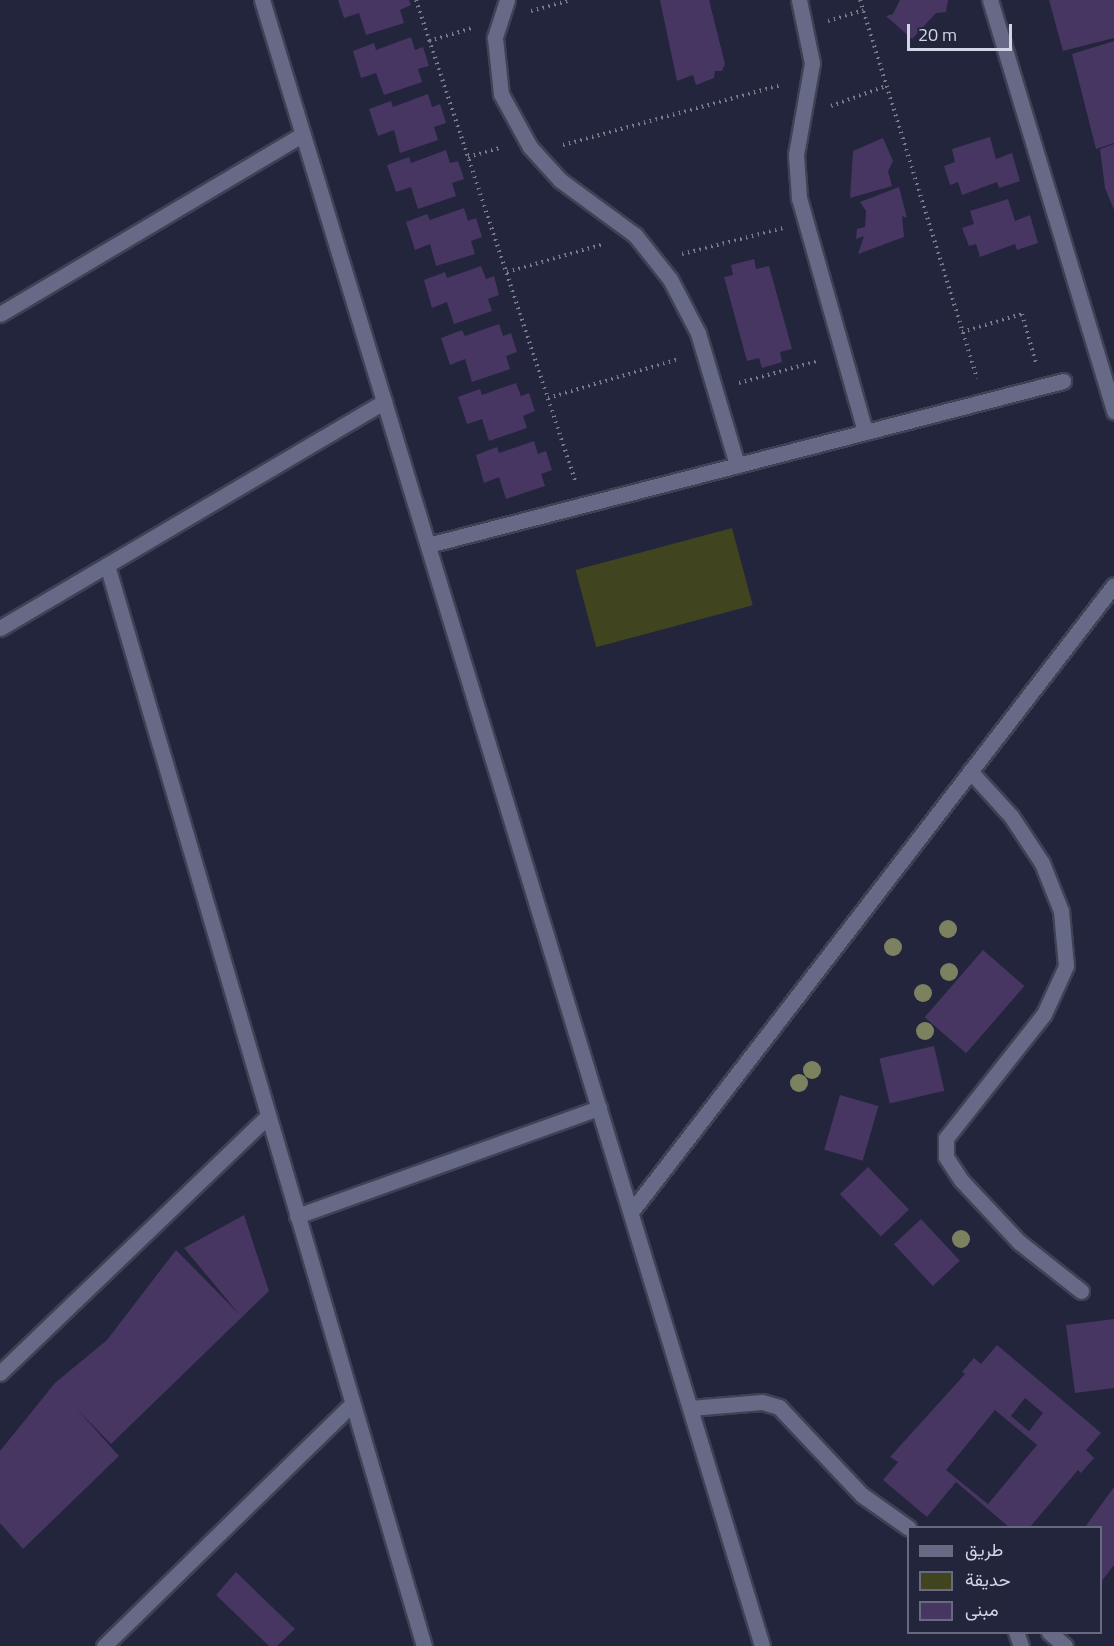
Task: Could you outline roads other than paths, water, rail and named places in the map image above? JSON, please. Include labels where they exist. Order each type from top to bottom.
[{"type":"street","points":[[262,0],[762,1646]]},
{"type":"street","points":[[507,0],[495,38],[501,94],[532,147],[560,180],[635,235],[670,279],[703,352],[737,465]]},
{"type":"street","points":[[799,0],[807,28],[812,63],[796,155],[805,223],[865,432]]},
{"type":"street","points":[[990,0],[1114,412]]},
{"type":"street","points":[[0,315],[303,134]]},
{"type":"street","points":[[428,545],[1063,381]]},
{"type":"street","points":[[0,628],[384,402]]},
{"type":"street","points":[[107,565],[424,1646]]},
{"type":"street","points":[[631,1212],[1114,585]]},
{"type":"street","points":[[970,771],[1011,816],[1042,863],[1061,911],[1066,966],[1044,1014],[946,1138],[946,1157],[961,1180],[1019,1242],[1081,1291]]},
{"type":"street","points":[[297,1216],[599,1108]]},
{"type":"street","points":[[0,1373],[6,1360],[268,1116]]},
{"type":"street","points":[[690,1408],[762,1402],[779,1407],[862,1495],[908,1526]]},
{"type":"street","points":[[104,1646],[352,1404]]},
{"type":"street","points":[[1051,1634],[1065,1646]]}]
